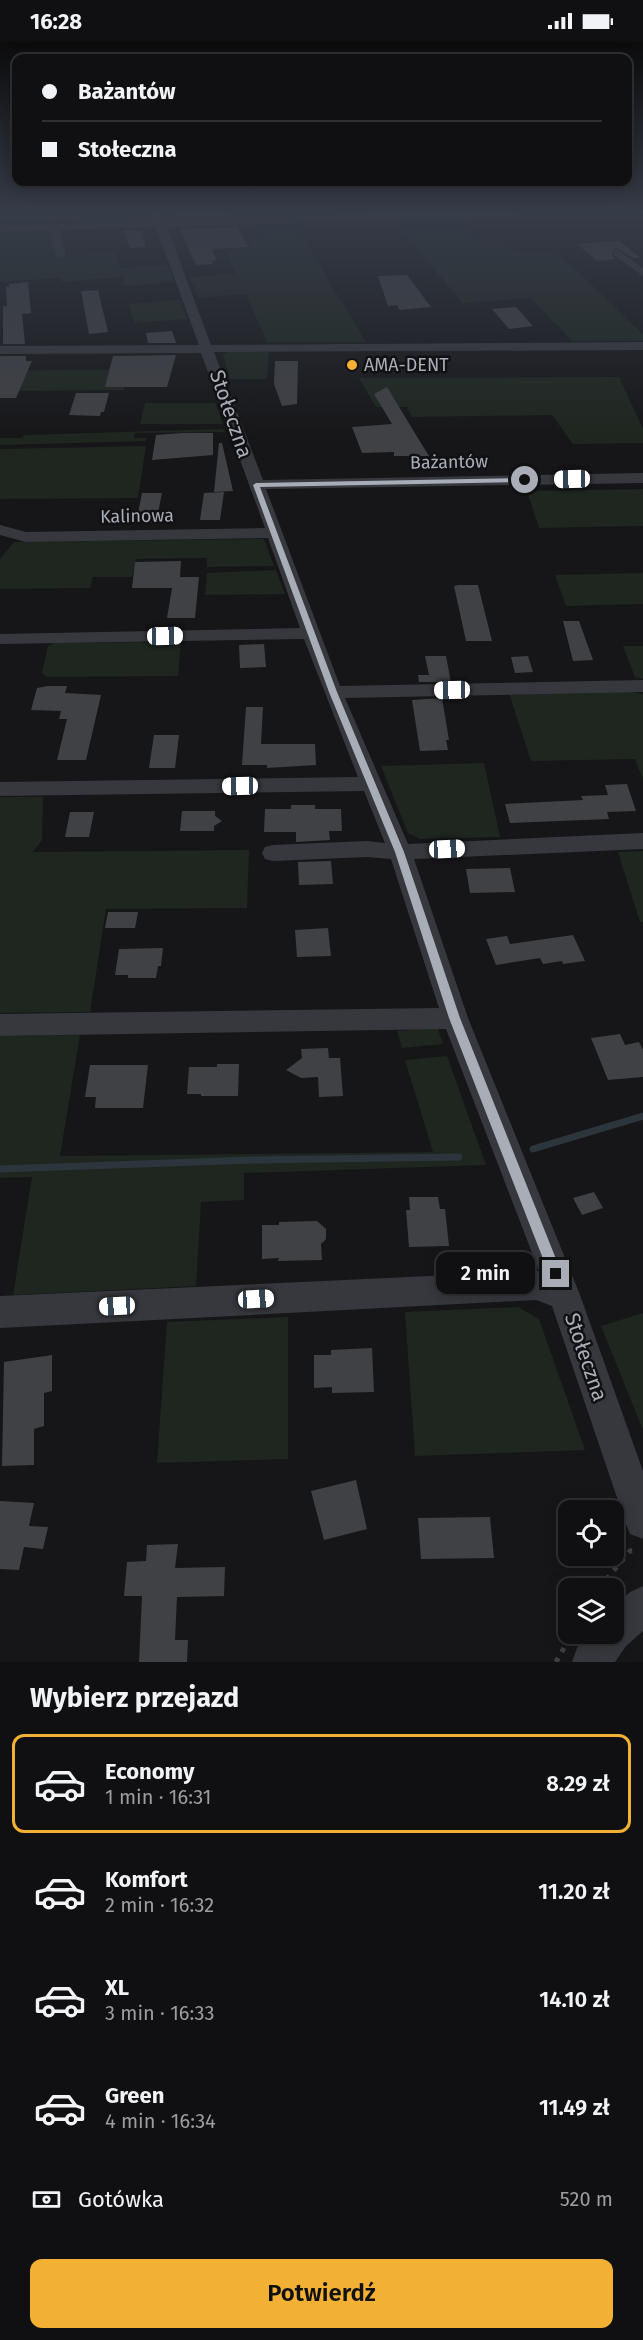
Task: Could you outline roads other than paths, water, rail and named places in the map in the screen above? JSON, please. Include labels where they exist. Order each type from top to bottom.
[{"type":"street","name":"Stołeczna","points":[[183,288],[208,348],[333,692],[400,852],[455,1018],[564,1295],[641,1512]]},
{"type":"street","points":[[0,350],[643,346]]},
{"type":"street","name":"Bażantów","points":[[257,488],[643,478]]},
{"type":"street","points":[[257,488],[643,484]]},
{"type":"street","name":"Kalinowa","points":[[0,530],[26,537],[275,533]]},
{"type":"street","points":[[0,639],[311,633]]},
{"type":"street","points":[[333,692],[643,686]]},
{"type":"street","points":[[0,789],[372,784]]},
{"type":"street","points":[[273,853],[367,849],[400,852],[643,841]]},
{"type":"street","points":[[0,1025],[455,1018]]},
{"type":"street","points":[[0,1312],[536,1285],[564,1295]]},
{"type":"street","points":[[624,1623],[643,1605]]},
{"type":"street","points":[[591,1662],[605,1644]]},
{"type":"waterway","points":[[533,1149],[643,1116]]},
{"type":"waterway","points":[[0,1169],[253,1160],[459,1157]]},
{"type":"place","name":"AMA-DENT","points":[[352,365]]}]
